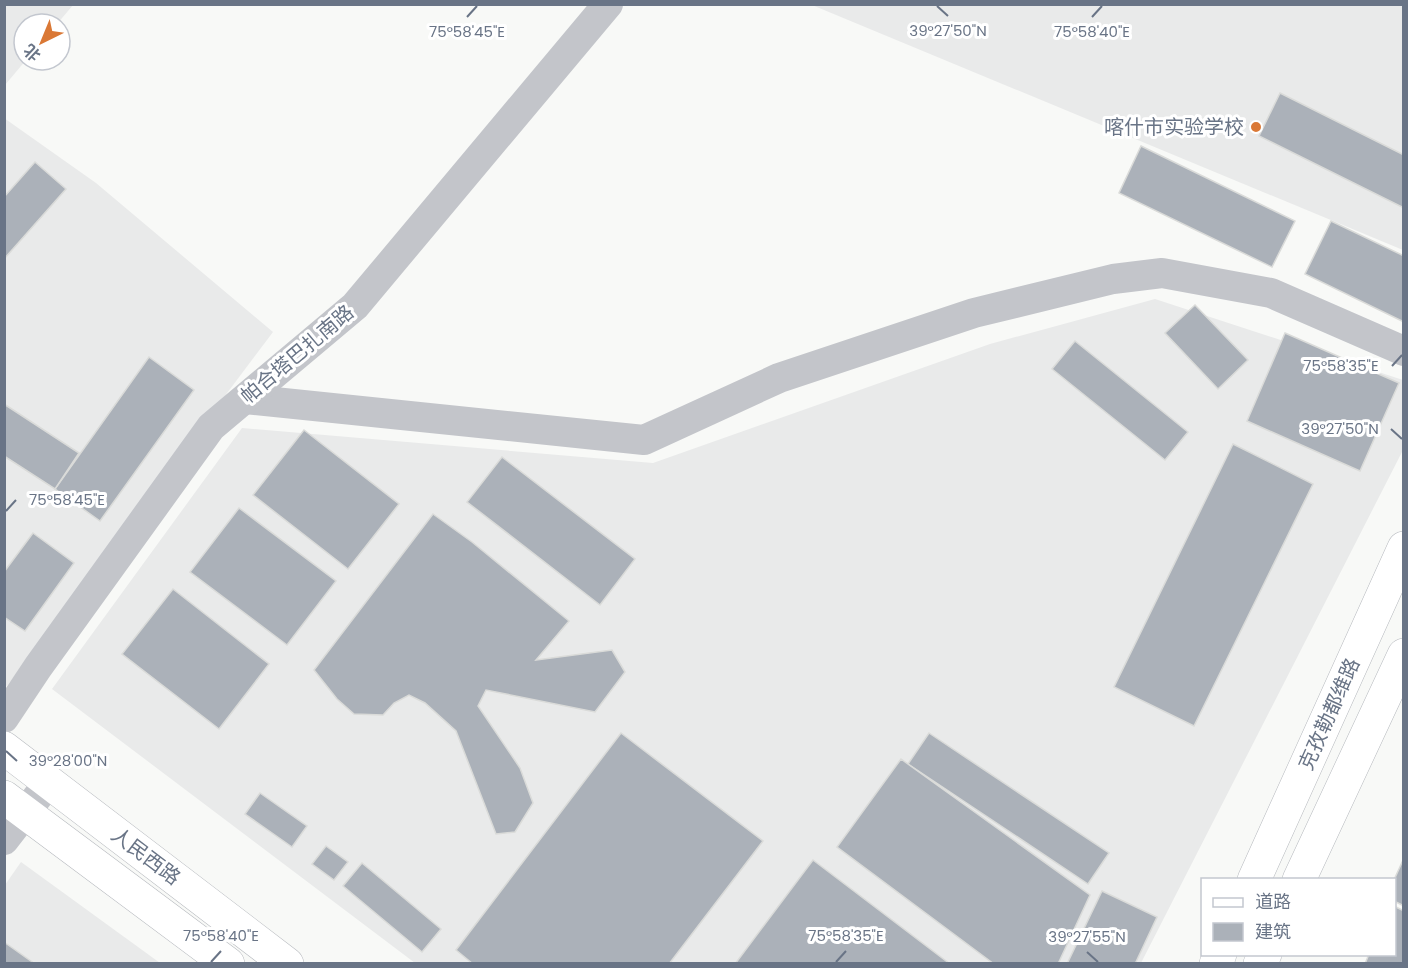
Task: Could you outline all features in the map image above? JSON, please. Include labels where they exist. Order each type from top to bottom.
[{"type":"main road","name":"克孜勒都维路","points":[[1254,878],[1404,548]]},
{"type":"main road","points":[[1299,878],[1404,655]]},
{"type":"main road","name":"人民西路","points":[[4,748],[287,963]]},
{"type":"main road","name":"人民西路","points":[[15,805],[228,963]]},
{"type":"street","name":"帕合塔巴扎南路","points":[[4,718],[38,667],[211,427],[355,306],[608,4]]},
{"type":"street","points":[[245,399],[644,440],[778,378],[974,313],[1113,279],[1162,273],[1271,292],[1404,351]]},
{"type":"street","points":[[4,840],[15,805],[49,782]]},
{"type":"shaded area","points":[[5,4],[73,5],[67,12],[12,12],[12,72],[16,72],[5,85]]},
{"type":"shaded area","name":"喀什市实验学校","points":[[812,5],[1403,5],[1403,250]]},
{"type":"shaded area","points":[[4,118],[96,183],[273,332],[7,686],[4,684]]},
{"type":"shaded area","points":[[1155,299],[1403,380],[1403,450],[1141,963],[415,963],[52,689],[242,428],[653,463],[990,344]]},
{"type":"shaded area","points":[[21,862],[160,963],[5,964],[5,885]]},
{"type":"building","points":[[1280,93],[1404,155],[1404,208],[1259,136]]},
{"type":"building","points":[[1141,146],[1295,221],[1272,267],[1119,193]]},
{"type":"building","points":[[35,162],[66,189],[4,259],[4,197]]},
{"type":"building","points":[[1331,221],[1404,256],[1404,322],[1305,274]]},
{"type":"building","points":[[1195,305],[1248,360],[1218,389],[1165,333]]},
{"type":"building","points":[[1285,333],[1399,383],[1360,471],[1247,421]]},
{"type":"building","points":[[1075,341],[1188,432],[1165,460],[1052,369]]},
{"type":"building","points":[[149,357],[194,390],[100,521],[55,489]]},
{"type":"building","points":[[4,404],[79,453],[55,489],[4,456]]},
{"type":"building","points":[[304,430],[399,504],[348,569],[253,495]]},
{"type":"building","points":[[1233,444],[1313,484],[1194,726],[1114,687]]},
{"type":"building","points":[[502,457],[635,559],[600,605],[467,502]]},
{"type":"building","points":[[239,508],[336,581],[287,645],[190,572]]},
{"type":"building","points":[[433,514],[472,542],[569,621],[536,660],[612,650],[625,672],[595,712],[486,690],[478,706],[520,768],[533,803],[515,832],[496,834],[456,731],[425,703],[409,695],[394,703],[383,715],[354,714],[337,699],[314,670]]},
{"type":"building","points":[[33,533],[74,563],[25,631],[4,617],[4,572]]},
{"type":"building","points":[[173,589],[269,664],[219,729],[122,654]]},
{"type":"building","points":[[621,733],[763,841],[669,964],[473,964],[456,950]]},
{"type":"building","points":[[929,733],[1109,853],[1088,884],[908,764]]},
{"type":"building","points":[[901,759],[1090,895],[1058,964],[994,964],[837,847]]},
{"type":"building","points":[[260,793],[307,826],[292,847],[245,814]]},
{"type":"building","points":[[326,846],[348,862],[334,880],[312,864]]},
{"type":"building","points":[[1404,858],[1404,906],[1396,902],[1395,878]]},
{"type":"building","points":[[813,860],[950,964],[735,964]]},
{"type":"building","points":[[362,863],[441,929],[422,952],[343,886]]},
{"type":"building","points":[[1102,891],[1157,917],[1135,964],[1067,964]]},
{"type":"building","points":[[1396,907],[1404,911],[1404,964],[1365,964],[1368,956],[1396,956]]},
{"type":"building","points":[[4,942],[35,964],[4,964]]},
{"type":"place","name":"喀什市实验学校","points":[[1256,127]]}]
